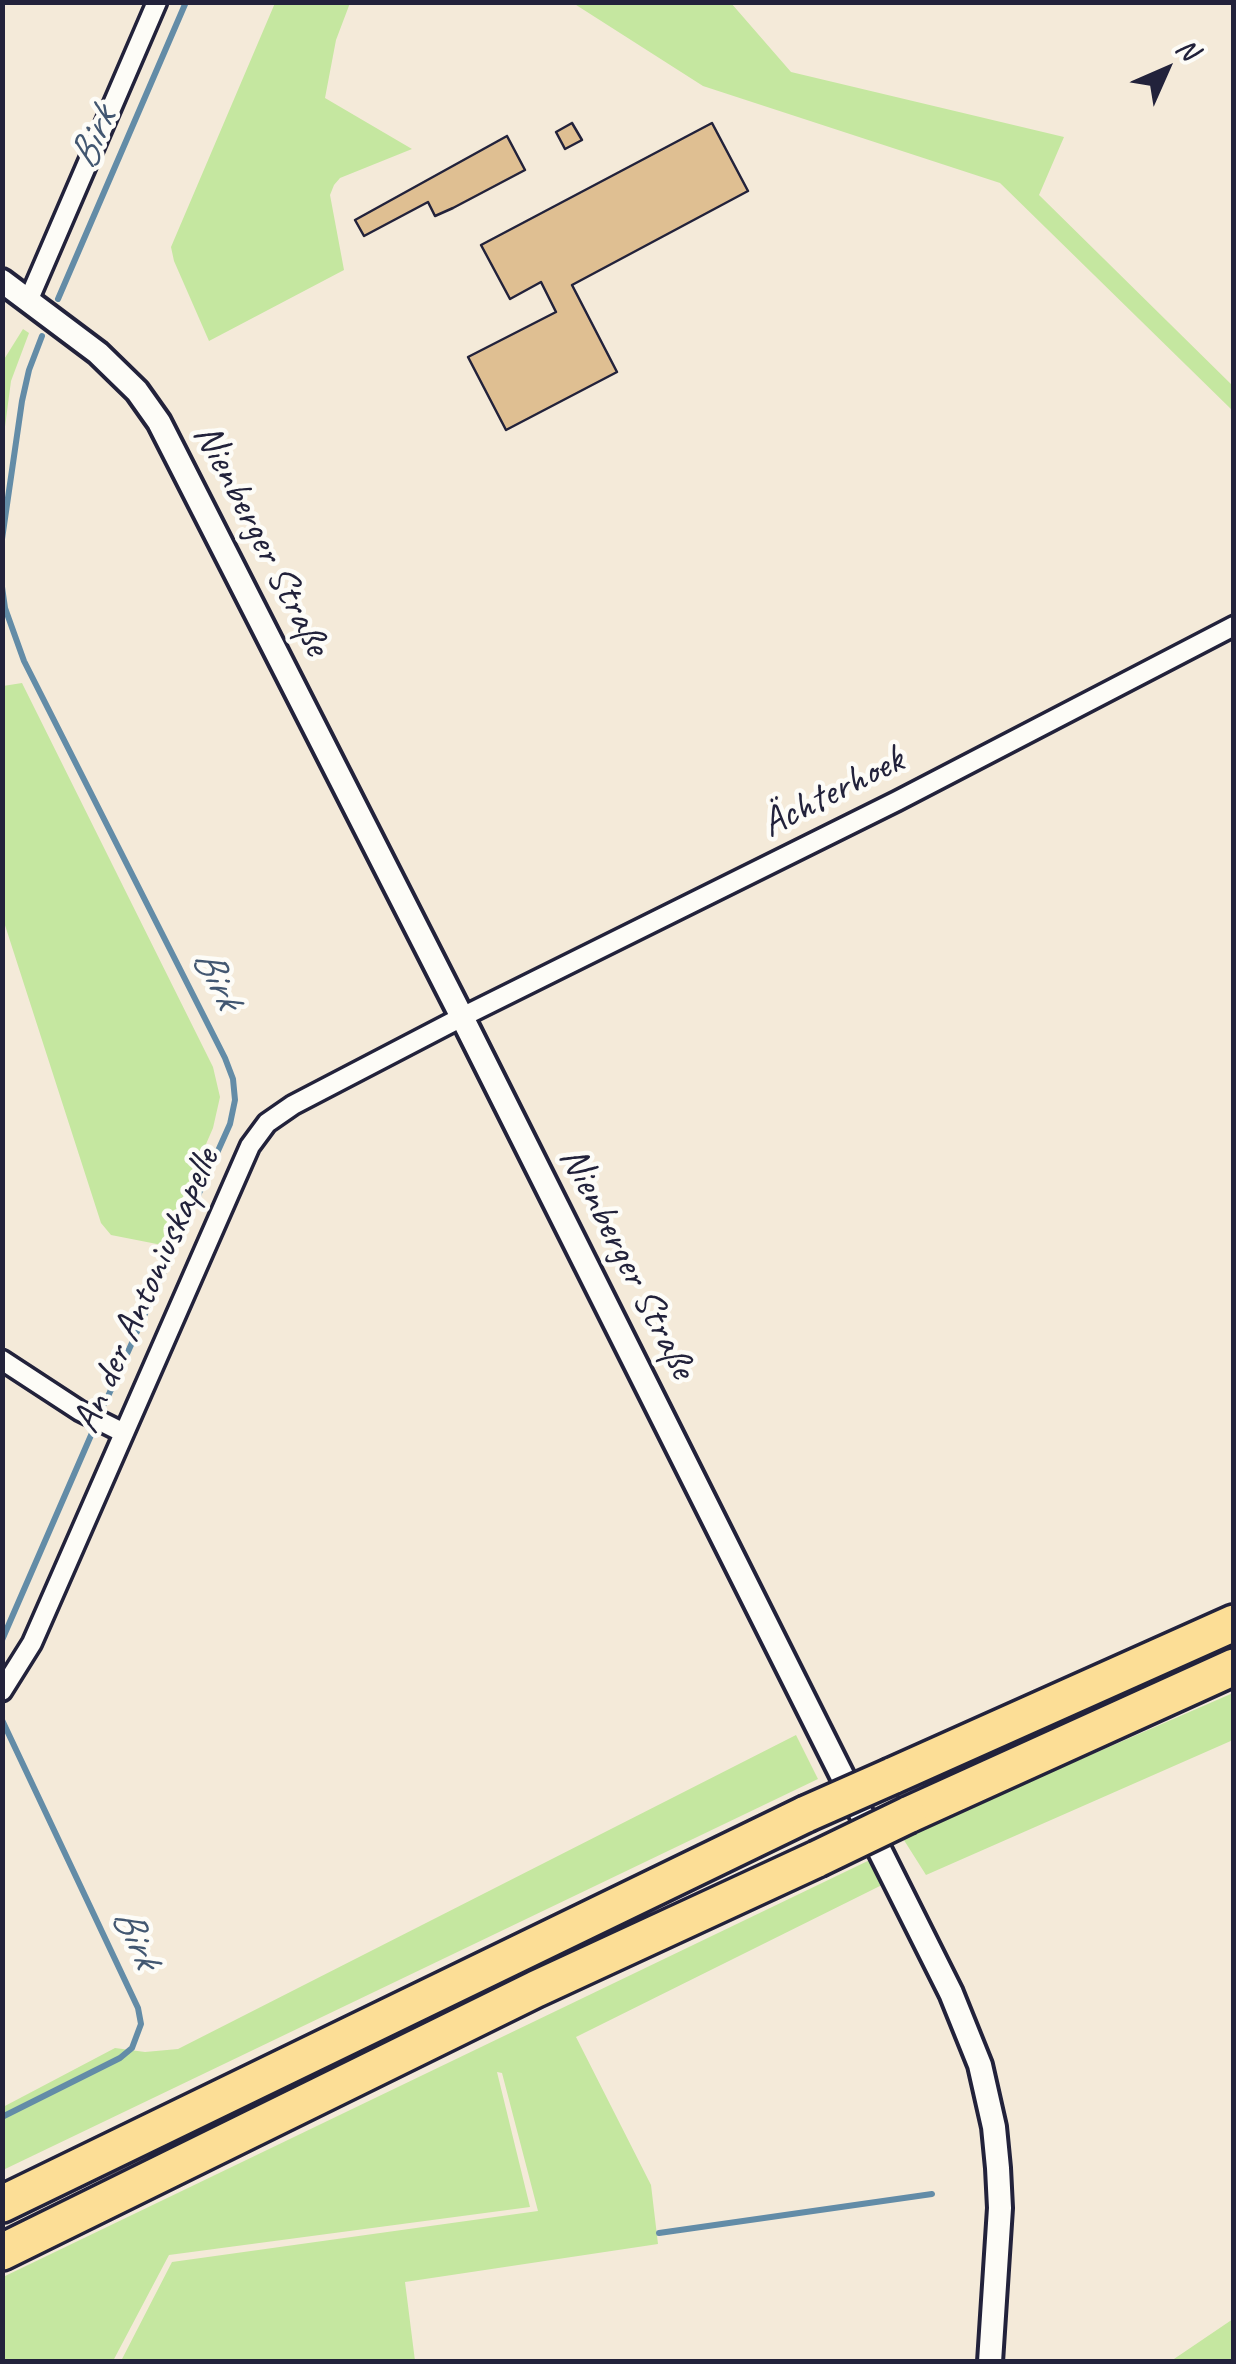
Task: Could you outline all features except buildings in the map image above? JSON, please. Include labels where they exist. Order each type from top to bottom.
[{"type":"highway","points":[[2,2204],[806,1814],[1234,1622]]},
{"type":"highway","points":[[2,2252],[536,1988],[1234,1666]]},
{"type":"street","points":[[29,298],[156,2]]},
{"type":"street","name":"Nienberger Straße","points":[[2,281],[98,353],[137,392],[159,422],[462,1017],[967,2028],[988,2096],[998,2168],[1000,2208],[990,2362]]},
{"type":"street","name":"Ächterhoek","points":[[462,1017],[898,801],[1234,626]]},
{"type":"street","name":"An der Antoniuskapelle","points":[[2,1691],[32,1643],[117,1430],[250,1146],[267,1124],[292,1105],[462,1017]]},
{"type":"street","points":[[2,1360],[80,1411],[117,1430]]},
{"type":"green space","points":[[275,3],[350,3],[336,40],[325,98],[412,149],[340,178],[334,185],[330,195],[344,270],[209,341],[171,247]]},
{"type":"green space","points":[[573,3],[731,3],[791,72],[1064,137],[1039,195],[1233,386],[1233,411],[1000,183],[703,86]]},
{"type":"green space","points":[[23,329],[29,333],[11,381],[3,442],[3,361]]},
{"type":"green space","points":[[22,683],[213,1067],[220,1097],[213,1128],[162,1245],[111,1235],[101,1223],[3,919],[3,686]]},
{"type":"green space","points":[[1233,1693],[1233,1740],[926,1875],[902,1837]]},
{"type":"green space","points":[[796,1735],[818,1779],[3,2170],[3,2107],[115,2048],[145,2052],[178,2049]]},
{"type":"green space","points":[[876,1857],[888,1882],[576,2037],[651,2185],[658,2244],[405,2282],[415,2361],[121,2361],[172,2262],[538,2211],[502,2073],[497,2072],[530,2207],[169,2255],[113,2361],[3,2362],[3,2277]]},
{"type":"green space","points":[[1233,2319],[1233,2361],[1171,2361]]},
{"type":"waterway","name":"Birk","points":[[58,299],[186,2]]},
{"type":"waterway","name":"Birk","points":[[2,539],[22,401],[42,336]]},
{"type":"waterway","name":"Birk","points":[[2,587],[5,608],[24,661],[233,1079],[235,1100],[230,1124],[105,1403]]},
{"type":"waterway","name":"Birk","points":[[2,1640],[92,1433]]},
{"type":"waterway","name":"Birk","points":[[2,1720],[138,2008],[141,2024],[132,2048],[120,2058],[2,2117]]},
{"type":"waterway","points":[[659,2233],[932,2194]]}]
